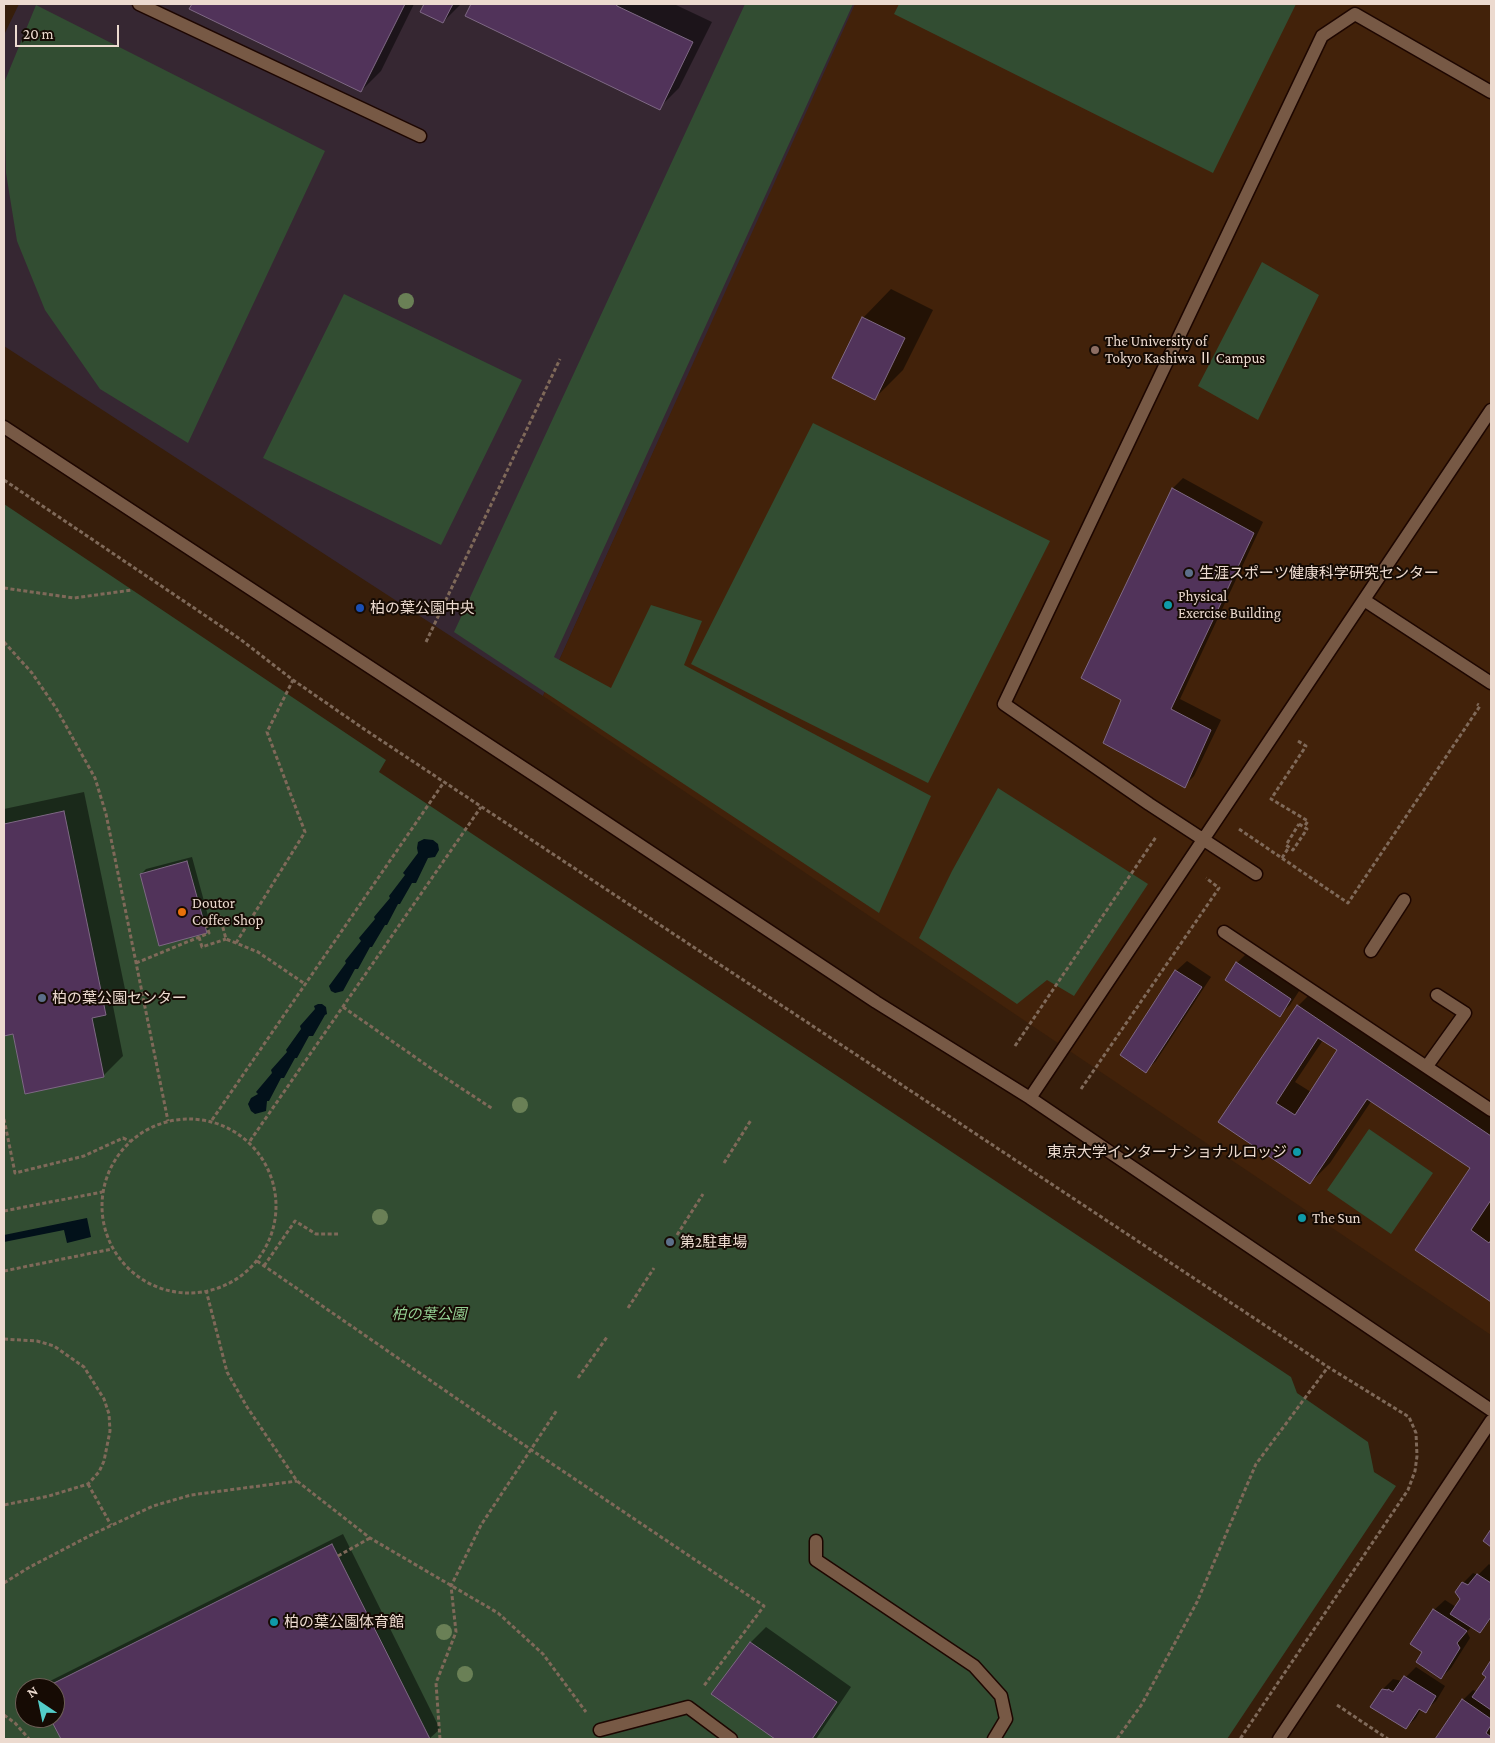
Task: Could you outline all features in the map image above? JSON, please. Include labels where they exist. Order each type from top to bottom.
[{"type":"street","points":[[140,4],[420,136]]},
{"type":"street","points":[[1256,874],[1169,818],[1004,704],[1322,36],[1356,14],[1491,92]]},
{"type":"street","points":[[1030,1098],[1491,410]]},
{"type":"street","points":[[4,427],[876,1002],[1030,1098],[1491,1410]]},
{"type":"street","points":[[1364,600],[1491,683]]},
{"type":"street","points":[[1371,951],[1404,900]]},
{"type":"street","points":[[1224,932],[1491,1110]]},
{"type":"street","points":[[1427,1066],[1466,1013],[1437,995]]},
{"type":"street","points":[[1279,1739],[1491,1421]]},
{"type":"street","points":[[816,1541],[816,1560],[974,1666],[1001,1696],[1006,1718],[994,1739]]},
{"type":"street","points":[[600,1730],[688,1707],[731,1739]]},
{"type":"path","points":[[426,642],[560,359]]},
{"type":"path","points":[[4,480],[240,639],[293,680],[481,807],[1328,1367],[1409,1417],[1416,1433],[1417,1456],[1415,1471],[1408,1490],[1240,1739]]},
{"type":"path","points":[[4,588],[74,598],[132,590]]},
{"type":"path","points":[[4,642],[32,673],[56,708],[94,778],[106,814],[168,1121]]},
{"type":"path","points":[[236,943],[305,832],[267,732],[293,680]]},
{"type":"path","points":[[1238,829],[1348,902],[1480,706],[1472,701]]},
{"type":"path","points":[[1298,740],[1306,746],[1272,798],[1308,821],[1304,827]]},
{"type":"path","points":[[212,1120],[444,782]]},
{"type":"path","points":[[250,1142],[481,807]]},
{"type":"path","points":[[1015,1046],[1169,818]]},
{"type":"path","points":[[1299,824],[1304,827],[1307,829],[1294,850],[1286,845],[1299,824]]},
{"type":"path","points":[[1282,858],[1289,847]]},
{"type":"path","points":[[1081,1089],[1219,888],[1206,878],[1209,873]]},
{"type":"path","points":[[136,963],[209,933],[204,921],[220,917],[226,939]]},
{"type":"path","points":[[199,937],[202,948],[226,939],[258,952],[305,984]]},
{"type":"path","points":[[343,1008],[493,1109]]},
{"type":"path","points":[[4,1119],[14,1173],[84,1156],[123,1138],[130,1141]]},
{"type":"path","points":[[212,1120],[250,1142],[268,1166],[275,1183],[278,1198],[275,1229],[257,1261],[237,1282],[206,1290],[175,1291],[146,1284],[127,1269],[112,1249],[101,1221],[102,1192],[109,1168],[130,1141],[147,1129],[168,1121],[212,1120]]},
{"type":"path","points":[[724,1163],[751,1120]]},
{"type":"path","points":[[4,1212],[102,1192]]},
{"type":"path","points":[[676,1235],[703,1194]]},
{"type":"path","points":[[264,1266],[295,1221],[316,1234],[338,1234]]},
{"type":"path","points":[[4,1271],[112,1249]]},
{"type":"path","points":[[257,1261],[530,1449],[764,1606],[688,1707]]},
{"type":"path","points":[[628,1308],[654,1268]]},
{"type":"path","points":[[206,1290],[228,1372],[247,1407],[297,1481],[370,1538],[498,1613],[543,1654],[590,1716]]},
{"type":"path","points":[[578,1378],[607,1337]]},
{"type":"path","points":[[4,1338],[37,1341],[54,1346],[84,1367],[96,1384],[107,1407],[110,1432],[104,1461],[99,1472],[88,1484],[69,1491],[4,1505]]},
{"type":"path","points":[[1117,1739],[1142,1704],[1197,1602],[1256,1464],[1328,1367]]},
{"type":"path","points":[[440,1739],[436,1683],[456,1632],[451,1586],[481,1525],[557,1410]]},
{"type":"path","points":[[4,1583],[28,1568],[111,1525],[153,1506],[191,1495],[297,1481]]},
{"type":"path","points":[[88,1484],[111,1525]]},
{"type":"path","points":[[338,1556],[370,1538]]},
{"type":"path","points":[[1336,1706],[1388,1739]]},
{"type":"path","points":[[4,1715],[15,1723],[29,1739]]},
{"type":"shaded area","points":[[19,4],[857,4],[543,696],[4,346],[4,35]]},
{"type":"shaded area","name":"The University of Tokyo Kashiwa Ⅱ Campus","points":[[855,4],[1491,4],[1491,1335],[543,696]]},
{"type":"shaded area","points":[[424,839],[433,840],[438,844],[439,850],[435,857],[428,858],[416,883],[412,883],[387,925],[385,925],[372,947],[370,947],[358,969],[355,969],[343,991],[335,993],[331,991],[329,986],[361,941],[359,938],[375,919],[374,917],[390,898],[389,896],[405,875],[403,873],[418,853],[418,842]]},
{"type":"shaded area","points":[[318,1004],[326,1007],[327,1014],[313,1036],[309,1036],[284,1078],[281,1078],[269,1101],[267,1101],[266,1111],[255,1114],[251,1111],[248,1104],[251,1098],[258,1094],[256,1092],[272,1073],[271,1070],[287,1052],[286,1050],[301,1029],[300,1026],[315,1009],[314,1006]]},
{"type":"shaded area","points":[[87,1218],[91,1237],[67,1243],[64,1230],[4,1242],[4,1235]]},
{"type":"green space","points":[[745,4],[853,4],[554,657],[611,688],[651,605],[702,621],[684,665],[931,796],[879,913],[454,632]]},
{"type":"green space","points":[[899,4],[1296,4],[1213,173],[894,14]]},
{"type":"green space","points":[[36,5],[325,151],[188,443],[100,389],[45,310],[17,241],[6,173],[4,83]]},
{"type":"green space","points":[[1262,262],[1319,295],[1258,420],[1198,386]]},
{"type":"green space","points":[[344,294],[522,380],[441,545],[263,458]]},
{"type":"green space","points":[[813,423],[1050,541],[928,783],[691,664]]},
{"type":"green space","name":"柏の葉公園","points":[[4,504],[386,760],[379,772],[1291,1377],[1297,1393],[1368,1442],[1374,1472],[1396,1486],[1227,1739],[4,1739]]},
{"type":"green space","points":[[998,788],[1148,884],[1074,996],[1047,980],[1017,1004],[919,938],[952,871]]},
{"type":"green space","points":[[1369,1129],[1433,1173],[1391,1234],[1327,1190]]},
{"type":"building","points":[[192,4],[405,4],[361,92],[189,9]]},
{"type":"building","points":[[424,4],[453,4],[443,23],[420,12]]},
{"type":"building","points":[[471,4],[616,4],[693,42],[660,110],[465,16]]},
{"type":"building","points":[[862,317],[905,338],[875,400],[832,378]]},
{"type":"building","name":"Physical Exercise Building","points":[[1172,488],[1254,533],[1171,709],[1211,730],[1185,788],[1103,743],[1121,700],[1081,678]]},
{"type":"building","points":[[64,811],[106,1015],[92,1018],[104,1077],[25,1094],[13,1034],[4,1036],[4,824]]},
{"type":"building","points":[[187,861],[207,933],[159,946],[140,874]]},
{"type":"building","points":[[1236,962],[1291,999],[1280,1017],[1225,980]]},
{"type":"building","points":[[1175,970],[1202,987],[1146,1073],[1120,1055]]},
{"type":"building","name":"東京大学インターナショナルロッジ","points":[[1297,1005],[1491,1136],[1491,1200],[1471,1230],[1489,1243],[1491,1240],[1491,1302],[1415,1250],[1470,1168],[1367,1099],[1310,1184],[1218,1122]],"holes":[[[1318,1038],[1337,1050],[1295,1115],[1276,1103]]]},
{"type":"building","points":[[1491,1529],[1491,1547],[1483,1541]]},
{"type":"building","name":"柏の葉公園体育館","points":[[332,1544],[430,1739],[61,1739],[55,1728],[65,1728],[64,1678]]},
{"type":"building","points":[[1477,1574],[1491,1583],[1491,1617],[1480,1633],[1450,1614],[1460,1599],[1455,1592],[1462,1582],[1468,1585]]},
{"type":"building","points":[[1433,1609],[1467,1631],[1457,1643],[1460,1648],[1441,1679],[1416,1662],[1422,1652],[1410,1644]]},
{"type":"building","points":[[750,1642],[837,1702],[812,1739],[775,1739],[711,1694]]},
{"type":"building","points":[[1491,1660],[1491,1710],[1472,1697],[1486,1677],[1482,1674]]},
{"type":"building","points":[[1404,1676],[1436,1696],[1426,1713],[1419,1709],[1406,1729],[1370,1707],[1382,1689],[1388,1689],[1393,1692]]},
{"type":"building","points":[[1462,1699],[1491,1719],[1491,1725],[1486,1733],[1491,1739],[1435,1739]]},
{"type":"place","name":"The University of Tokyo Kashiwa Ⅱ Campus","points":[[1095,350]]},
{"type":"place","name":"生涯スポーツ健康科学研究センター","points":[[1189,573]]},
{"type":"place","name":"Physical Exercise Building","points":[[1168,605]]},
{"type":"place","name":"柏の葉公園中央","points":[[360,608]]},
{"type":"place","name":"Doutor Coffee Shop","points":[[182,912]]},
{"type":"place","name":"柏の葉公園センター","points":[[42,998]]},
{"type":"place","name":"東京大学インターナショナルロッジ","points":[[1297,1152]]},
{"type":"place","name":"The Sun","points":[[1302,1218]]},
{"type":"place","name":"第2駐車場","points":[[670,1242]]},
{"type":"place","name":"柏の葉公園体育館","points":[[274,1622]]}]
